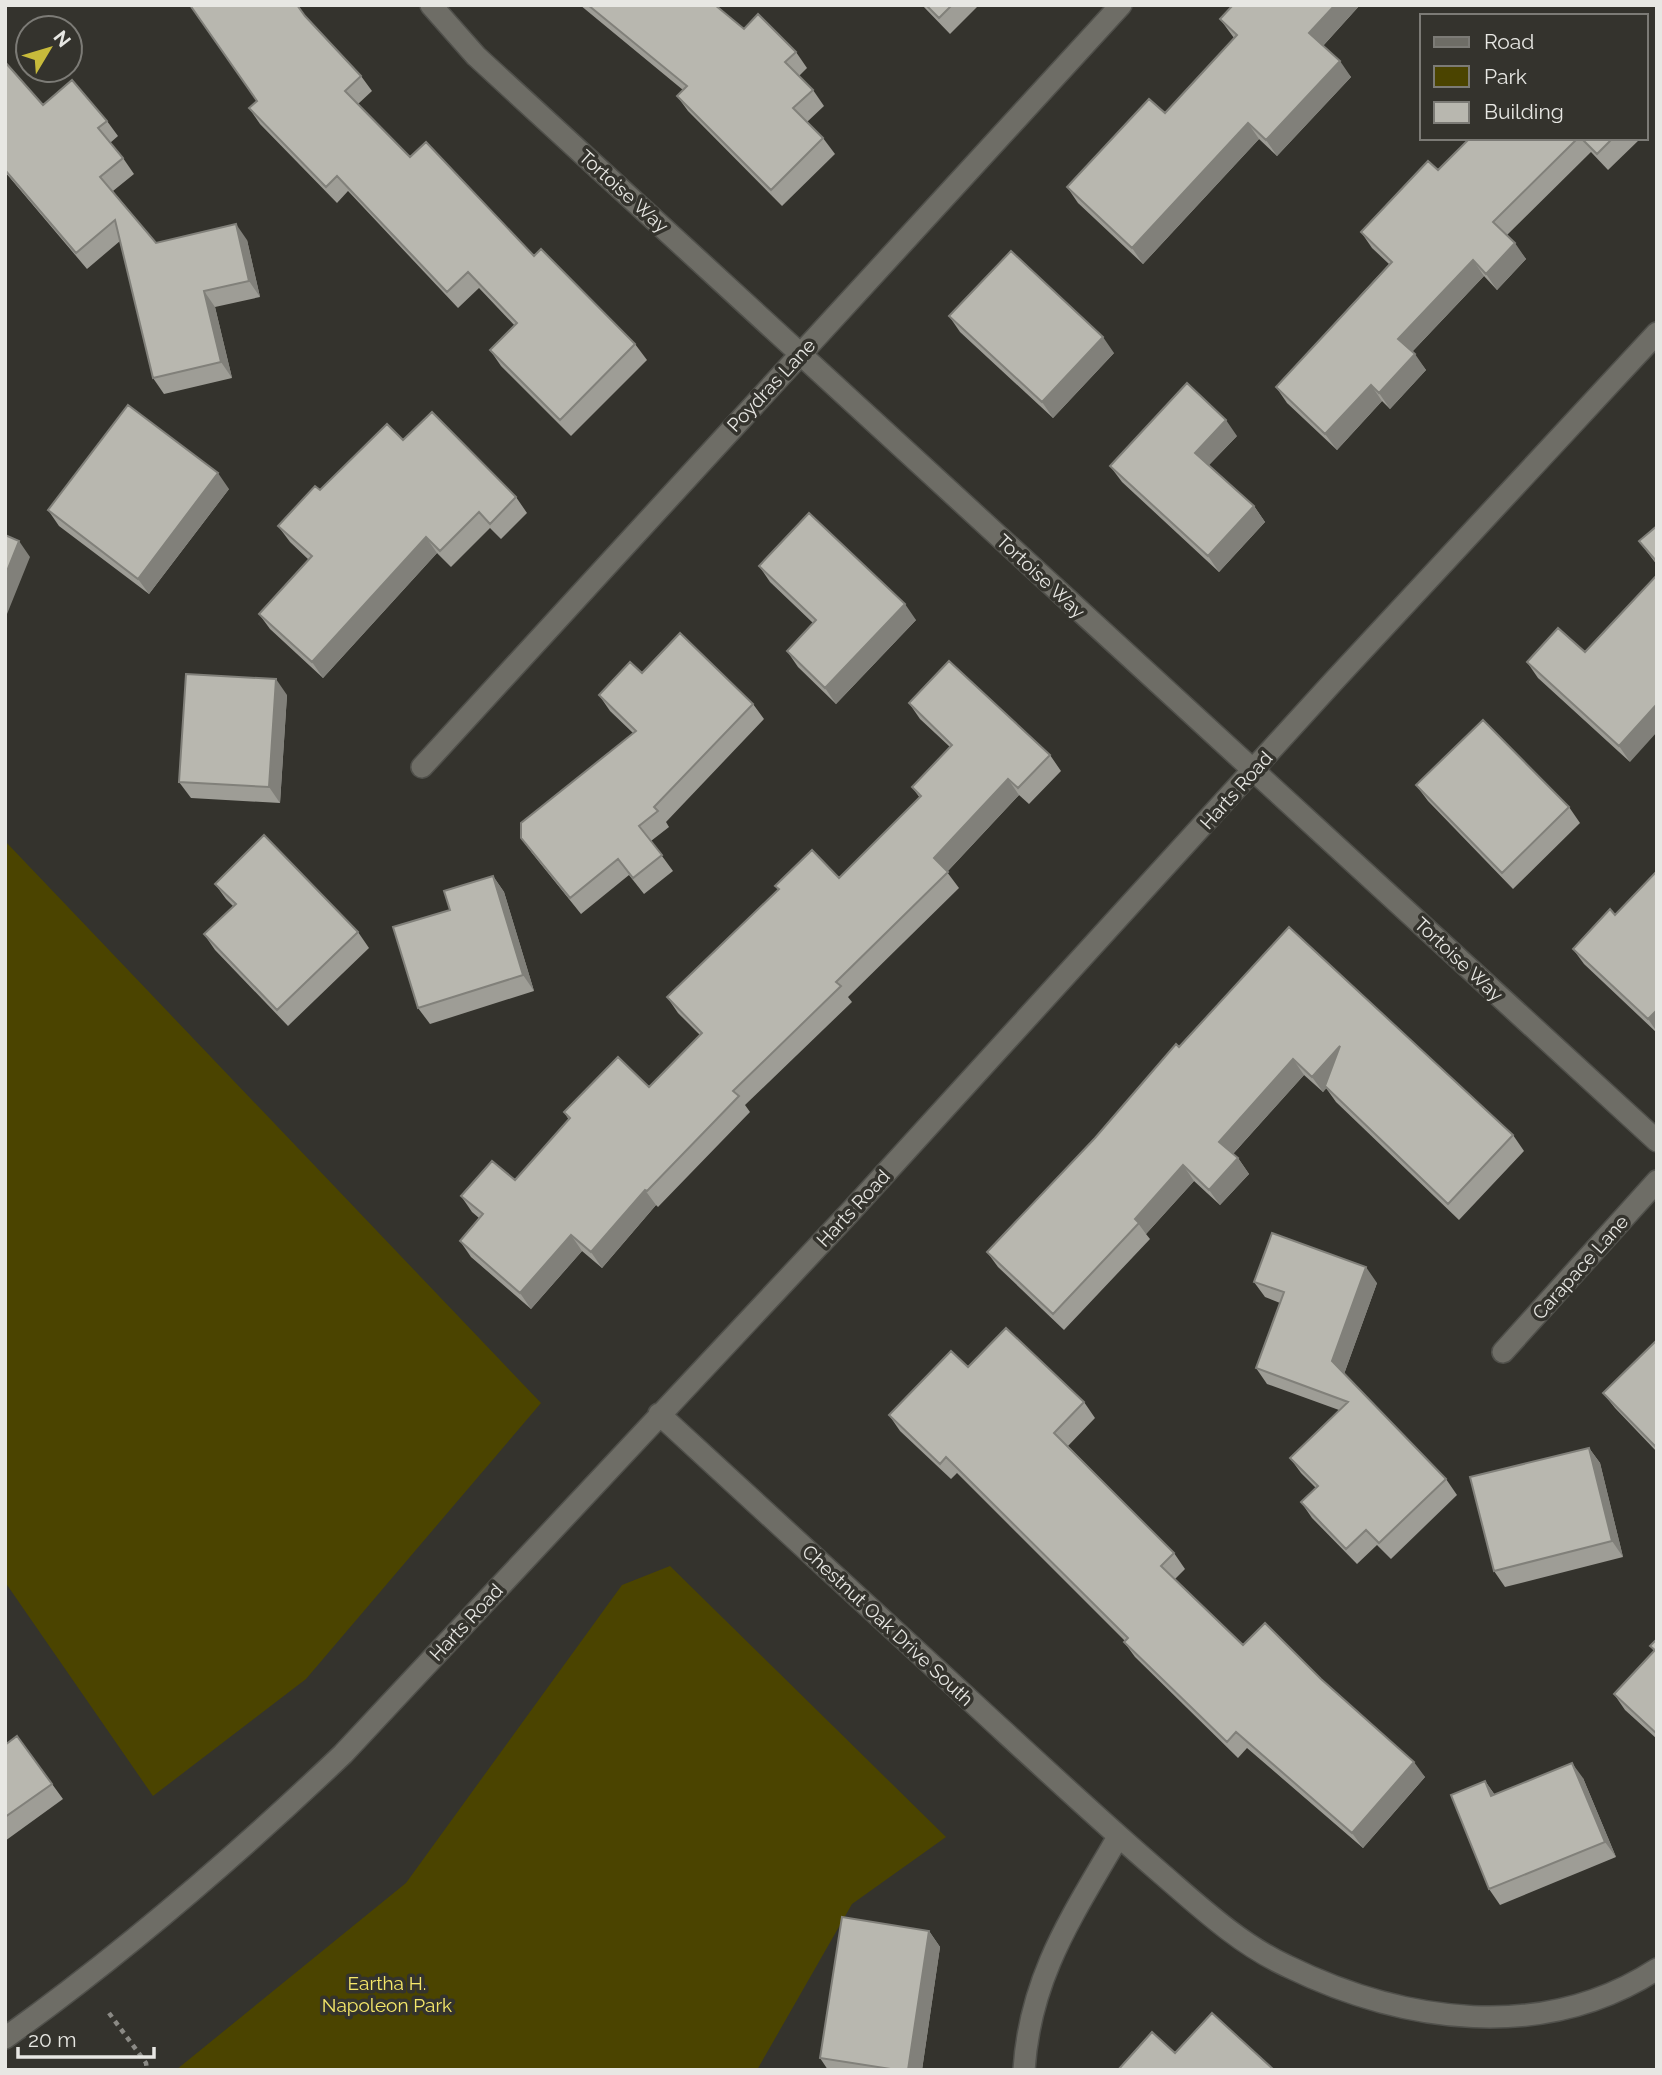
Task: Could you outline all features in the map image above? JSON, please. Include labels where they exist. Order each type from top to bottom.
[{"type":"street","name":"Tortoise Way","points":[[431,5],[476,56],[1657,1141]]},
{"type":"street","name":"Poydras Lane","points":[[422,767],[1121,5]]},
{"type":"street","name":"Harts Road","points":[[5,2038],[84,1981],[256,1837],[343,1754],[852,1210],[1657,333]]},
{"type":"street","name":"Carapace Lane","points":[[1503,1352],[1657,1181]]},
{"type":"street","name":"Chestnut Oak Drive South","points":[[659,1414],[1118,1837],[1214,1919],[1285,1966],[1374,2001],[1468,2018],[1553,2014],[1627,1988],[1657,1969]]},
{"type":"street","points":[[1024,2070],[1026,2037],[1047,1963],[1118,1837]]},
{"type":"path","points":[[109,2013],[146,2063],[147,2070]]},
{"type":"green space","points":[[5,841],[541,1403],[306,1679],[153,1796],[5,1582]]},
{"type":"green space","name":"Eartha H. Napoleon Park","points":[[670,1566],[946,1837],[852,1904],[757,2070],[176,2070],[406,1883],[622,1585]]},
{"type":"building","points":[[190,5],[297,5],[361,76],[345,91],[410,157],[426,142],[534,256],[541,249],[635,344],[560,420],[490,350],[517,323],[468,272],[447,292],[337,176],[326,187],[249,108],[257,101]]},
{"type":"building","points":[[588,5],[715,5],[744,29],[758,14],[796,52],[785,62],[813,90],[793,108],[823,138],[771,190],[677,96],[687,86]]},
{"type":"building","points":[[926,5],[952,5],[939,18]]},
{"type":"building","points":[[1233,5],[1335,5],[1309,33],[1340,61],[1266,140],[1248,123],[1132,248],[1067,187],[1149,99],[1165,113],[1237,35],[1220,19]]},
{"type":"building","points":[[5,62],[14,72],[14,84],[24,84],[43,105],[67,84],[75,84],[107,121],[98,128],[123,158],[100,177],[156,243],[236,224],[249,281],[204,291],[221,362],[153,378],[115,220],[76,253],[5,170]]},
{"type":"building","points":[[1468,140],[1576,140],[1493,222],[1515,243],[1486,274],[1473,260],[1398,339],[1415,354],[1379,393],[1371,385],[1325,434],[1276,387],[1392,262],[1361,232],[1428,161],[1438,170]]},
{"type":"building","points":[[1583,140],[1611,140],[1597,154]]},
{"type":"building","points":[[1011,251],[1103,337],[1042,402],[949,316]]},
{"type":"building","points":[[1187,383],[1226,420],[1195,453],[1254,506],[1208,556],[1110,466]]},
{"type":"building","points":[[128,405],[218,473],[138,579],[48,510]]},
{"type":"building","points":[[432,412],[516,497],[490,524],[479,512],[440,551],[426,537],[312,662],[259,614],[312,556],[278,526],[315,486],[320,490],[387,424],[403,440]]},
{"type":"building","points":[[809,513],[905,604],[825,688],[787,651],[816,620],[759,566]]},
{"type":"building","points":[[1657,526],[1657,562],[1639,541]]},
{"type":"building","points":[[5,535],[19,541],[5,576]]},
{"type":"building","points":[[1657,575],[1657,704],[1619,746],[1527,662],[1558,628],[1585,652]]},
{"type":"building","points":[[680,633],[753,704],[654,807],[658,811],[639,826],[662,855],[633,878],[618,859],[570,898],[521,838],[521,823],[636,731],[599,695],[630,662],[642,673]]},
{"type":"building","points":[[949,661],[1050,755],[1018,788],[1008,779],[934,858],[948,872],[836,982],[841,986],[733,1091],[739,1096],[647,1191],[645,1190],[591,1252],[571,1235],[520,1293],[460,1241],[483,1214],[461,1196],[492,1161],[515,1180],[570,1118],[564,1112],[618,1057],[649,1087],[702,1033],[667,997],[779,889],[775,886],[812,850],[839,878],[921,796],[912,787],[952,745],[909,703]]},
{"type":"building","points":[[186,674],[276,679],[269,787],[179,782]]},
{"type":"building","points":[[1483,720],[1569,807],[1502,873],[1416,785]]},
{"type":"building","points":[[264,835],[358,932],[277,1010],[204,934],[236,904],[215,884]]},
{"type":"building","points":[[1657,871],[1657,1010],[1648,1019],[1573,949],[1610,909],[1615,915]]},
{"type":"building","points":[[493,876],[523,975],[418,1008],[393,927],[450,910],[444,891]]},
{"type":"building","points":[[1289,927],[1513,1135],[1448,1204],[1325,1086],[1340,1046],[1312,1077],[1293,1059],[1219,1142],[1238,1158],[1209,1190],[1183,1165],[1135,1219],[1139,1223],[1053,1314],[987,1252],[1095,1138],[1176,1044],[1179,1047]]},
{"type":"building","points":[[1272,1233],[1366,1267],[1332,1361],[1446,1479],[1379,1543],[1366,1530],[1346,1549],[1301,1502],[1318,1486],[1290,1458],[1348,1402],[1256,1368],[1284,1292],[1254,1282]]},
{"type":"building","points":[[1006,1328],[1084,1402],[1054,1433],[1174,1553],[1161,1566],[1243,1645],[1265,1623],[1321,1679],[1414,1762],[1352,1833],[1236,1732],[1227,1742],[1124,1642],[1128,1638],[946,1457],[940,1464],[889,1415],[951,1351],[968,1367]]},
{"type":"building","points":[[1657,1340],[1657,1448],[1603,1393]]},
{"type":"building","points":[[1589,1448],[1612,1541],[1494,1571],[1470,1477]]},
{"type":"building","points":[[1657,1639],[1657,1734],[1614,1694],[1655,1650],[1650,1646]]},
{"type":"building","points":[[17,1736],[52,1784],[5,1817],[5,1745]]},
{"type":"building","points":[[1572,1763],[1605,1842],[1489,1889],[1451,1795],[1485,1781],[1491,1796]]},
{"type":"building","points":[[842,1917],[929,1931],[908,2070],[820,2058]]},
{"type":"building","points":[[1212,2013],[1274,2070],[1118,2070],[1152,2032],[1175,2053]]}]
